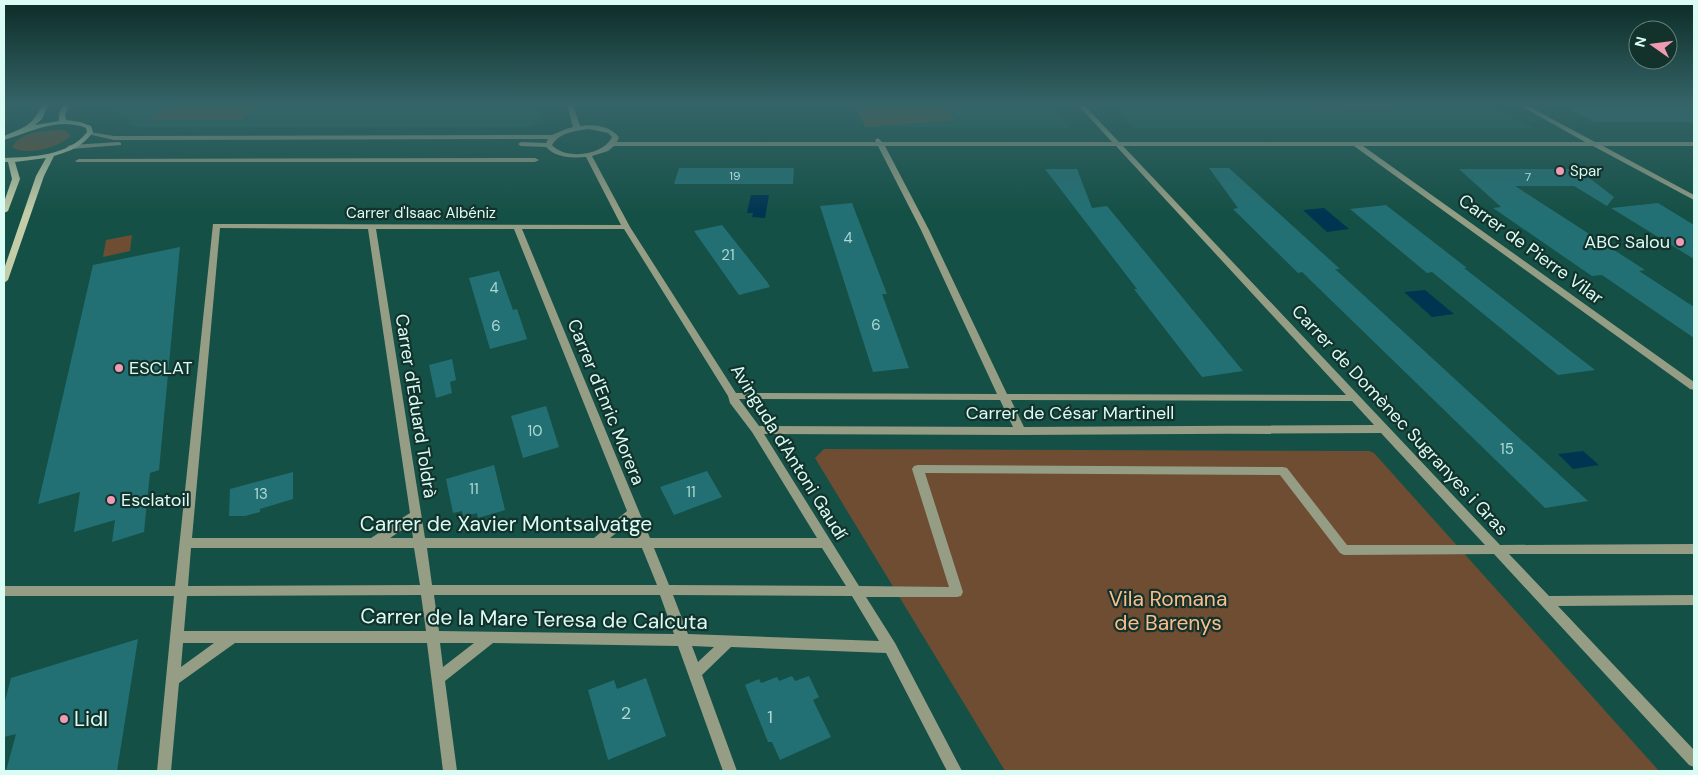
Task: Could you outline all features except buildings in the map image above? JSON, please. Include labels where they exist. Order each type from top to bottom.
[{"type":"street","points":[[4,211],[16,179],[7,160],[52,154],[81,141]]},
{"type":"street","points":[[548,145],[550,141]]},
{"type":"street","points":[[70,147],[107,144],[548,145],[554,152],[563,155],[588,155],[606,149],[614,141]]},
{"type":"street","points":[[878,141],[925,230],[1020,431]]},
{"type":"street","name":"Carrer de Domènec Sugranyes i Gras","points":[[1114,141],[1694,760]]},
{"type":"street","points":[[1128,141],[1357,144],[1694,144]]},
{"type":"street","name":"Carrer de Pierre Vilar","points":[[1352,141],[1694,386]]},
{"type":"street","points":[[1590,141],[1694,198]]},
{"type":"street","points":[[4,280],[40,176],[52,154]]},
{"type":"street","name":"Avinguda d'Antoni Gaudí","points":[[588,155],[626,227],[736,403],[756,430],[890,647],[955,771]]},
{"type":"street","points":[[79,160],[535,160]]},
{"type":"street","name":"Carrer d'Isaac Albéniz","points":[[186,543],[216,226],[626,227]]},
{"type":"street","name":"Carrer d'Eduard Toldrà","points":[[372,226],[427,591],[450,771]]},
{"type":"street","name":"Carrer d'Enric Morera","points":[[517,226],[665,590],[730,771]]},
{"type":"street","points":[[522,238],[547,226]]},
{"type":"street","points":[[733,396],[1355,398]]},
{"type":"street","name":"Carrer de César Martinell","points":[[756,430],[1384,429]]},
{"type":"street","points":[[4,591],[665,590],[957,592],[918,468],[1283,471],[1344,550],[1694,549]]},
{"type":"street","points":[[595,544],[634,512]]},
{"type":"street","points":[[372,544],[416,515]]},
{"type":"street","points":[[164,771],[186,543]]},
{"type":"street","name":"Carrer de Xavier Montsalvatge","points":[[186,543],[826,543]]},
{"type":"street","points":[[1547,601],[1694,600]]},
{"type":"street","name":"Carrer de la Mare Teresa de Calcuta","points":[[177,637],[433,637],[683,640],[890,647]]},
{"type":"street","points":[[173,680],[231,637]]},
{"type":"street","points":[[438,679],[490,638]]},
{"type":"street","points":[[695,673],[729,642]]},
{"type":"green space","points":[[63,141],[52,147],[34,151],[18,150],[12,147],[16,142]]},
{"type":"green space","points":[[132,235],[130,251],[103,257],[106,240]]},
{"type":"green space","name":"Vila Romana de Barenys","points":[[824,449],[1369,451],[1374,453],[1659,771],[1005,771],[815,458]]},
{"type":"shaded area","points":[[751,195],[769,195],[765,218],[752,217],[753,213],[747,213]]},
{"type":"shaded area","points":[[1324,208],[1349,229],[1327,232],[1303,210]]},
{"type":"shaded area","points":[[1425,290],[1454,314],[1432,317],[1404,292]]},
{"type":"shaded area","points":[[1583,451],[1599,465],[1573,469],[1558,454]]},
{"type":"place","name":"Spar","points":[[1560,171]]},
{"type":"place","name":"ABC Salou","points":[[1680,242]]},
{"type":"place","name":"ESCLAT","points":[[119,368]]},
{"type":"place","name":"Esclatoil","points":[[111,500]]},
{"type":"place","name":"Lidl","points":[[64,719]]}]
